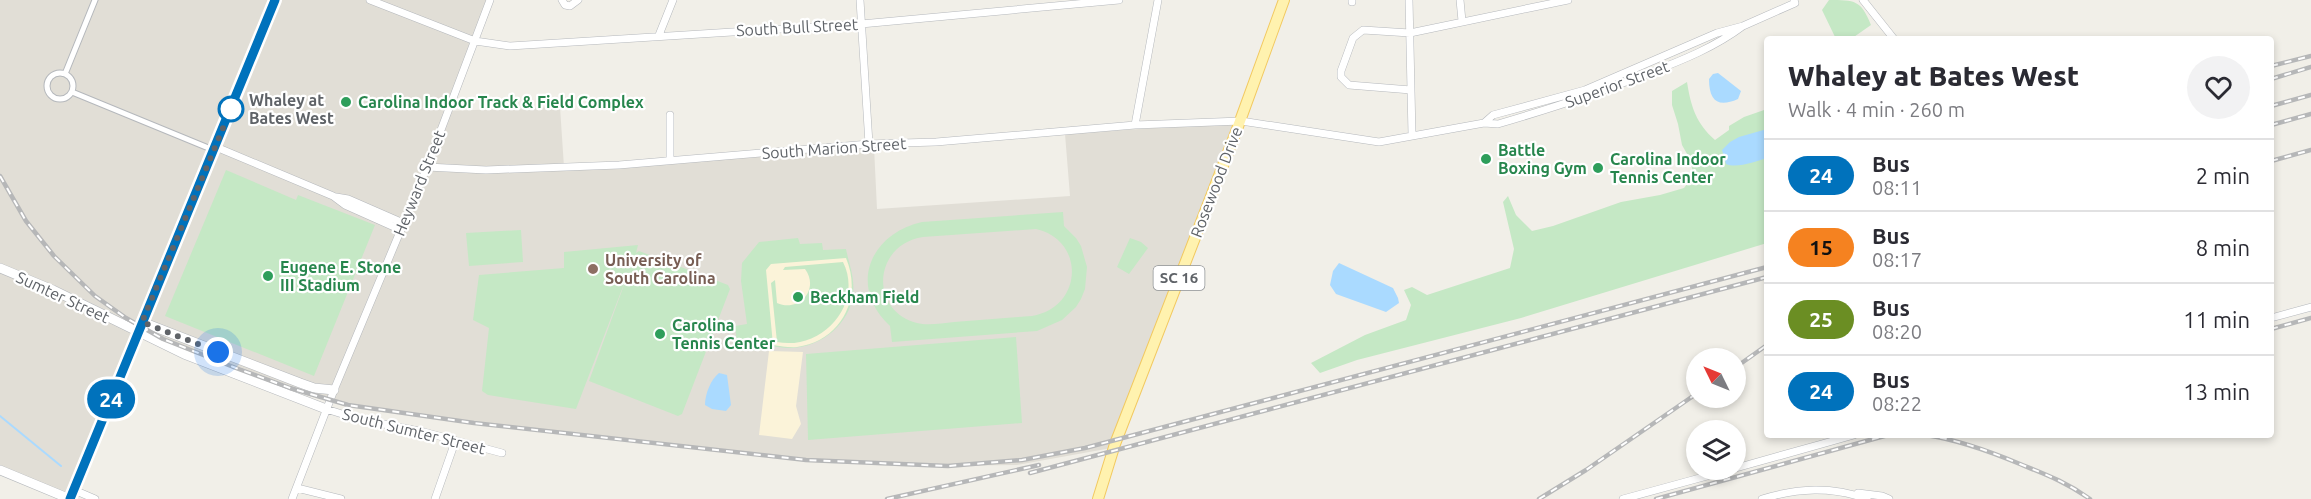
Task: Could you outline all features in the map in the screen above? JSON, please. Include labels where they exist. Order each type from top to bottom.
[{"type":"main road","name":"Rosewood Drive","points":[[1098,499],[1118,435],[1240,121],[1284,0]]},
{"type":"street","points":[[65,74],[95,0]]},
{"type":"street","points":[[0,470],[70,499],[211,147],[275,0]]},
{"type":"street","name":"South Bull Street","points":[[370,0],[475,41],[510,46],[861,24],[1074,2],[1119,0]]},
{"type":"street","name":"Heyward Street","points":[[292,499],[326,409],[427,167],[490,0]]},
{"type":"street","points":[[562,0],[565,5],[570,6],[578,0]]},
{"type":"street","points":[[659,35],[673,0]]},
{"type":"street","points":[[860,0],[869,144]]},
{"type":"street","points":[[1135,125],[1158,0]]},
{"type":"street","points":[[1409,0],[1412,135]]},
{"type":"street","points":[[1460,0],[1462,21]]},
{"type":"street","points":[[1411,90],[1349,85],[1341,77],[1341,71],[1357,33],[1364,30],[1410,33],[1568,0]]},
{"type":"street","name":"Superior Street","points":[[1240,121],[1379,142],[1484,123],[1498,124],[1587,98],[1693,56],[1725,40],[1743,26],[1804,0]]},
{"type":"street","points":[[1863,0],[1892,36]]},
{"type":"street","points":[[57,74],[65,74],[72,80],[72,92],[62,99],[54,98],[48,91],[50,78],[57,74]]},
{"type":"street","points":[[72,92],[333,196],[345,205],[402,227]]},
{"type":"street","points":[[670,115],[670,159]]},
{"type":"street","name":"South Marion Street","points":[[427,167],[486,170],[619,165],[670,159],[869,144],[936,142],[1135,125],[1240,121]]},
{"type":"street","name":"Sumter Street","points":[[0,268],[82,304],[184,354],[326,409]]},
{"type":"street","points":[[2274,317],[2311,307]]},
{"type":"street","points":[[142,322],[309,386],[334,390]]},
{"type":"street","name":"South Sumter Street","points":[[326,409],[358,419],[424,432],[502,453]]},
{"type":"street","points":[[1746,465],[1843,438]]},
{"type":"street","points":[[435,499],[455,442]]},
{"type":"street","points":[[1623,499],[1692,480]]},
{"type":"street","points":[[297,488],[341,499]]},
{"type":"street","points":[[74,489],[95,499]]},
{"type":"street","points":[[1762,499],[1798,490],[1823,489],[1882,496],[1889,499]]},
{"type":"street","points":[[1841,491],[1867,499]]},
{"type":"shaded area","name":"University of South Carolina","points":[[0,0],[492,0],[446,111],[560,107],[564,167],[874,147],[877,209],[1070,196],[1065,134],[1243,122],[1117,447],[1017,465],[934,466],[800,459],[659,445],[569,432],[482,425],[346,403],[285,384],[139,329],[66,499],[0,471]]},
{"type":"green space","points":[[1829,0],[1851,1],[1860,6],[1871,25],[1855,36],[1835,36],[1822,10]]},
{"type":"green space","points":[[1687,82],[1695,114],[1715,140],[1729,130],[1729,126],[1744,117],[1764,110],[1764,244],[1521,318],[1357,360],[1320,373],[1311,363],[1365,335],[1406,320],[1411,305],[1404,290],[1412,287],[1427,295],[1510,268],[1514,249],[1503,202],[1508,196],[1516,215],[1532,231],[1621,202],[1684,188],[1693,176],[1691,161],[1682,145],[1672,105],[1672,91]]},
{"type":"green space","name":"Eugene E. Stone III Stadium","points":[[226,170],[296,200],[298,195],[375,225],[314,376],[165,316]]},
{"type":"green space","points":[[1063,212],[1064,226],[1081,246],[1087,267],[1085,289],[1081,299],[1062,320],[1037,331],[892,342],[890,326],[877,311],[870,295],[868,279],[870,264],[878,250],[889,238],[904,228],[922,222]],"holes":[[[1036,229],[1052,236],[1064,246],[1070,259],[1072,274],[1069,288],[1061,301],[1049,310],[1032,316],[921,324],[901,316],[890,305],[884,292],[883,278],[887,264],[894,252],[907,242],[923,237]]]},
{"type":"green space","points":[[521,230],[523,262],[469,266],[466,233]]},
{"type":"green space","name":"Beckham Field","points":[[798,238],[800,244],[822,243],[823,250],[846,249],[853,294],[846,315],[832,332],[803,347],[764,346],[764,350],[738,351],[735,326],[747,324],[741,281],[742,263],[759,242]]},
{"type":"green space","points":[[1130,238],[1141,242],[1148,248],[1129,274],[1117,267]]},
{"type":"green space","points":[[638,245],[636,253],[639,251],[728,285],[730,289],[682,414],[678,416],[589,381],[632,263],[576,409],[488,395],[482,391],[489,328],[473,320],[479,275],[564,268],[564,252]]},
{"type":"green space","points":[[1016,337],[1022,423],[808,440],[806,354]]},
{"type":"sand","points":[[846,258],[851,273],[850,302],[836,327],[826,336],[812,343],[794,347],[773,345],[766,270],[771,264]],"holes":[[[843,262],[848,278],[848,293],[843,308],[835,321],[823,332],[794,343],[777,342],[771,283],[775,280],[777,303],[785,305],[793,305],[805,297],[810,284],[805,269],[783,270],[785,267]]]},
{"type":"sand","points":[[769,351],[803,352],[796,406],[801,424],[792,439],[759,435]]},
{"type":"water","points":[[1718,73],[1741,91],[1738,99],[1725,103],[1716,101],[1709,87],[1709,79],[1713,74]]},
{"type":"water","points":[[1764,130],[1764,159],[1741,165],[1726,164],[1722,150],[1739,137]]},
{"type":"water","points":[[1339,263],[1393,288],[1399,303],[1386,312],[1336,294],[1330,285],[1333,271]]},
{"type":"water","points":[[719,373],[727,375],[731,405],[726,411],[712,409],[705,405],[709,387]]},
{"type":"waterway","points":[[0,416],[61,466]]},
{"type":"railway","points":[[2274,65],[2311,56]]},
{"type":"railway","points":[[2274,78],[2311,67]]},
{"type":"railway","points":[[2274,105],[2311,95]]},
{"type":"railway","points":[[2274,124],[2311,114]]},
{"type":"railway","points":[[2274,160],[2311,150]]},
{"type":"railway","points":[[0,176],[26,221],[54,256],[95,296],[126,318],[163,339],[290,388],[348,405],[474,423],[806,460],[948,466],[1022,460],[1085,448],[1764,268]]},
{"type":"railway","points":[[1030,473],[1764,278]]},
{"type":"railway","points":[[2274,328],[2311,318]]},
{"type":"railway","points":[[1746,360],[1764,347]]},
{"type":"railway","points":[[1539,499],[1586,470],[1686,401]]},
{"type":"railway","points":[[1656,499],[1877,438]]},
{"type":"railway","points":[[1942,438],[1997,455],[2056,479],[2090,499]]},
{"type":"railway","points":[[887,499],[1039,465]]},
{"type":"bus line","name":"24","points":[[70,499],[275,0]]},
{"type":"place","name":"Carolina Indoor Track & Field Complex","points":[[346,102]]},
{"type":"place","name":"Whaley at Bates West","points":[[231,109]]},
{"type":"place","name":"Battle Boxing Gym","points":[[1486,159]]},
{"type":"place","name":"Carolina Indoor Tennis Center","points":[[1598,168]]},
{"type":"place","name":"University of South Carolina","points":[[593,269]]},
{"type":"place","name":"Eugene E. Stone III Stadium","points":[[268,276]]},
{"type":"place","name":"Beckham Field","points":[[798,297]]},
{"type":"place","name":"Carolina Tennis Center","points":[[660,334]]},
{"type":"route","points":[[218,352],[142,322],[231,109]]}]
